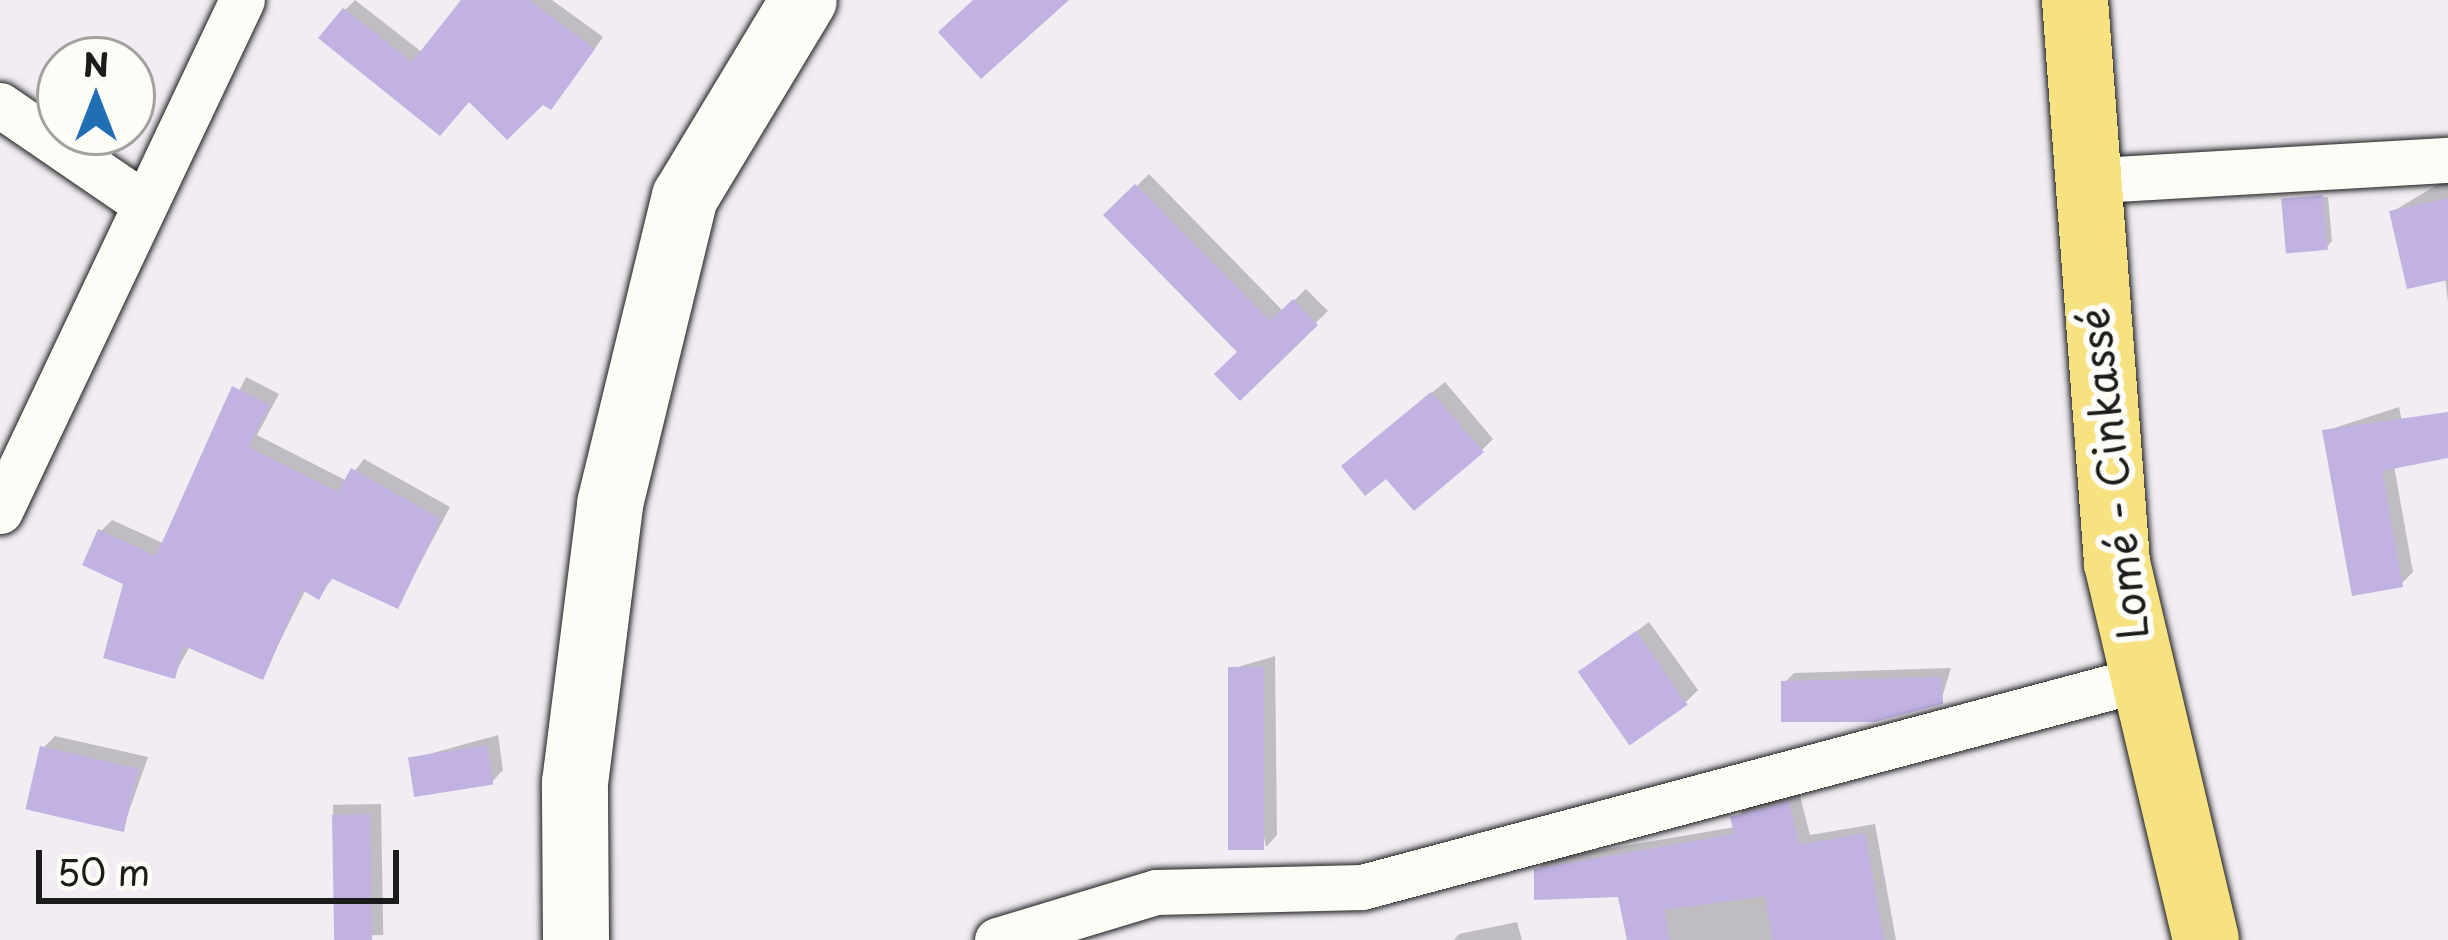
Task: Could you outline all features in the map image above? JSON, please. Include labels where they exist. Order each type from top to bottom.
[{"type":"highway","name":"Lomé - Cinkassé","points":[[2074,0],[2098,413],[2137,680],[2206,940]]},
{"type":"street","points":[[0,511],[242,0]]},
{"type":"street","points":[[576,940],[575,783],[610,504],[647,350],[685,196],[804,0]]},
{"type":"street","points":[[0,104],[143,203]]},
{"type":"street","points":[[2082,181],[2448,160]]},
{"type":"street","points":[[997,940],[1156,892],[1362,887],[2137,680]]},
{"type":"building","points":[[461,0],[529,0],[595,49],[551,110],[543,105],[507,140],[469,102],[440,136],[318,38],[343,8],[412,62]]},
{"type":"building","points":[[973,0],[1069,0],[981,79],[938,32]]},
{"type":"building","points":[[1135,184],[1270,321],[1293,299],[1318,325],[1240,401],[1214,374],[1237,352],[1103,215]]},
{"type":"building","points":[[2323,195],[2328,250],[2286,253],[2281,199]]},
{"type":"building","points":[[2448,198],[2448,280],[2407,289],[2389,211]]},
{"type":"building","points":[[232,386],[270,405],[248,447],[338,492],[351,468],[441,519],[398,609],[331,578],[319,600],[302,590],[263,680],[184,646],[175,679],[103,658],[123,584],[82,565],[98,529],[156,556]]},
{"type":"building","points":[[1431,392],[1484,452],[1414,511],[1386,479],[1365,496],[1341,466]]},
{"type":"building","points":[[2448,412],[2448,458],[2382,471],[2403,587],[2352,596],[2322,430]]},
{"type":"building","points":[[1636,631],[1688,705],[1629,745],[1578,672]]},
{"type":"building","points":[[1228,667],[1264,667],[1264,850],[1228,850]]},
{"type":"building","points":[[1942,677],[1943,704],[1875,722],[1781,722],[1781,681]]},
{"type":"building","points":[[487,745],[493,785],[414,797],[408,758]]},
{"type":"building","points":[[40,746],[138,769],[124,832],[25,809]]},
{"type":"building","points":[[1789,801],[1799,845],[1865,833],[1884,940],[1772,940],[1765,896],[1664,910],[1670,940],[1627,940],[1618,897],[1534,900],[1534,869],[1734,834],[1730,817]]},
{"type":"building","points":[[370,814],[372,940],[334,940],[332,815]]}]
